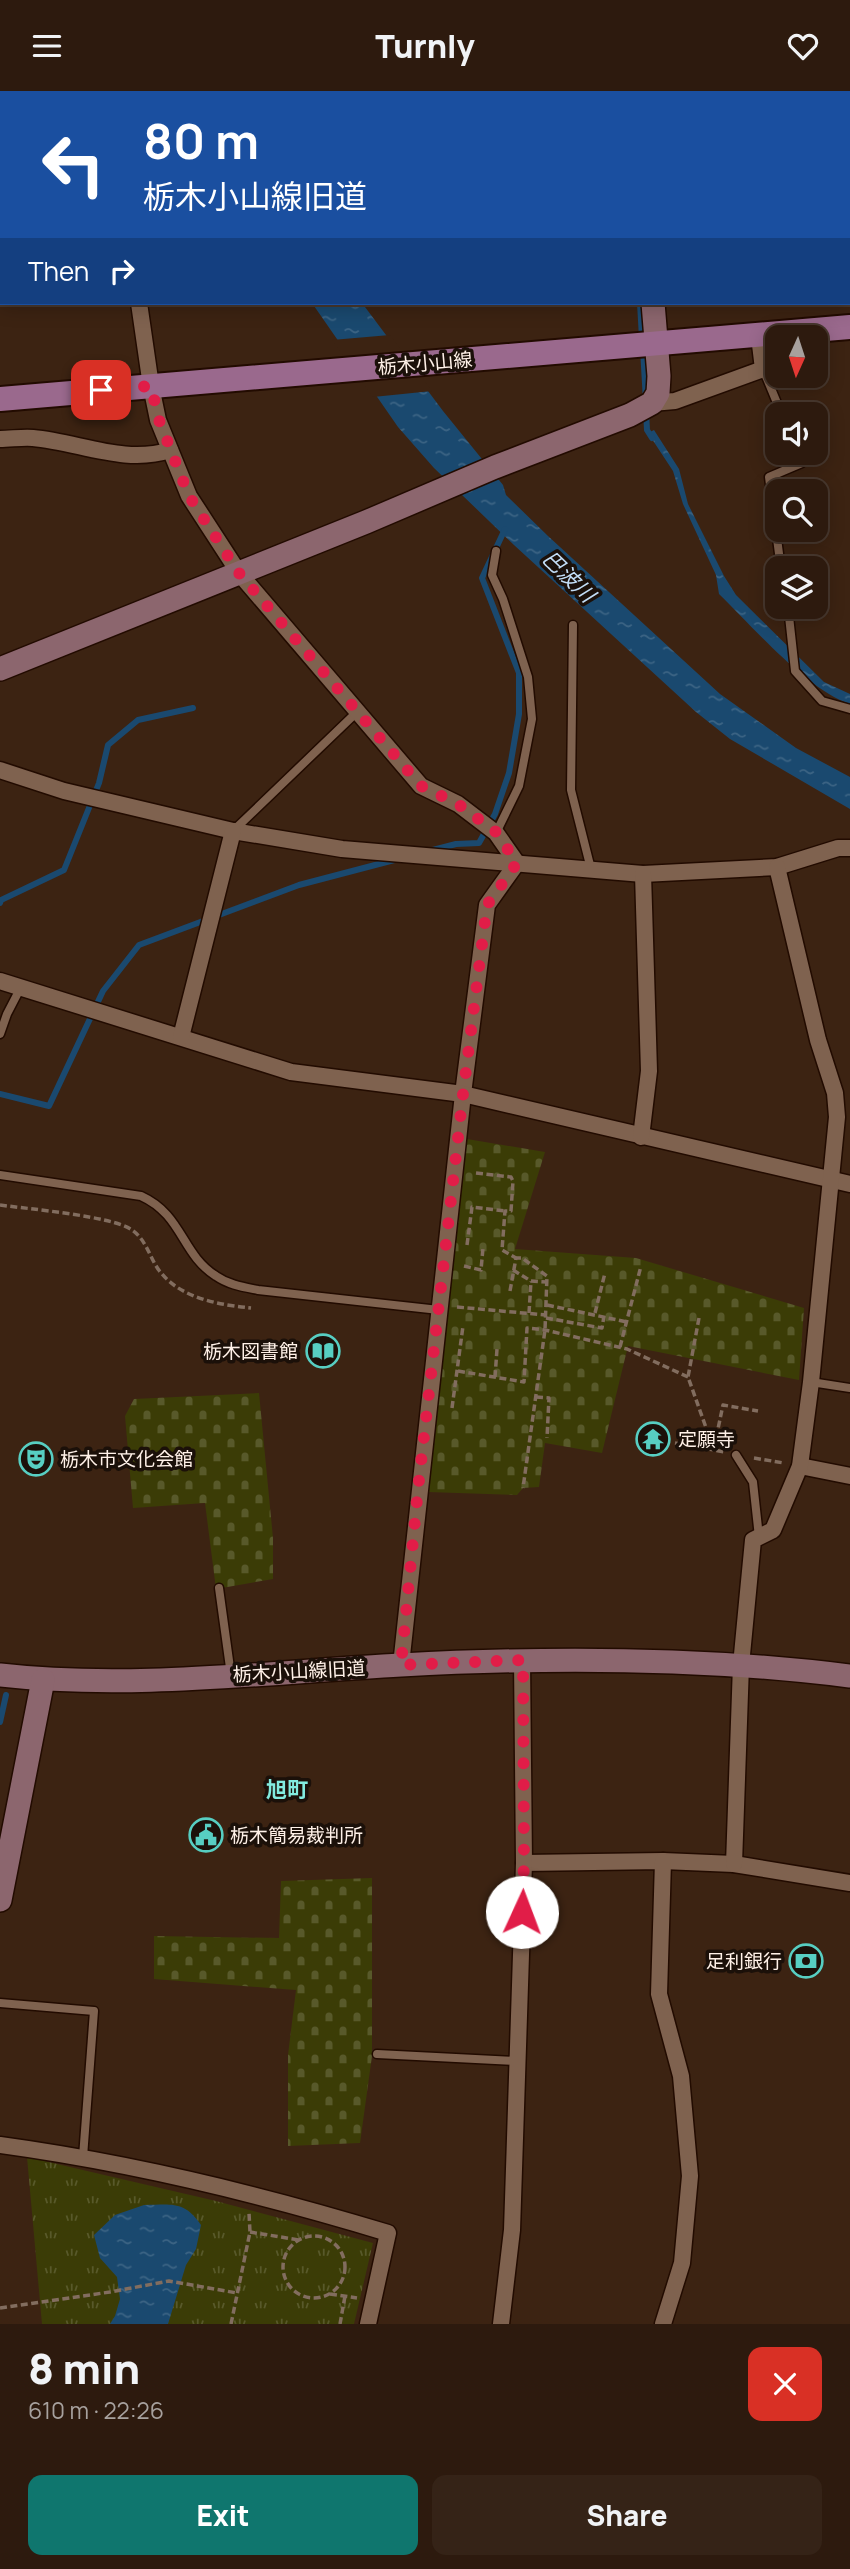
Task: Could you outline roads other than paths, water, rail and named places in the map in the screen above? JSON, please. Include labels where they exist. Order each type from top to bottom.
[{"type":"main road","name":"栃木小山線","points":[[0,399],[850,327]]},
{"type":"street","points":[[139,305],[151,386],[170,450],[189,496],[239,573],[421,786],[458,804],[496,832],[517,863]]},
{"type":"street","points":[[652,403],[658,393],[653,305]]},
{"type":"street","points":[[0,669],[495,467],[630,415],[652,403],[676,401],[763,369],[759,336]]},
{"type":"street","points":[[0,439],[32,437],[123,455],[151,456],[170,450]]},
{"type":"street","points":[[0,770],[64,791],[233,831],[342,849],[643,874],[777,867],[838,848],[850,848]]},
{"type":"street","points":[[181,1037],[233,831]]},
{"type":"street","points":[[401,1665],[447,1308],[463,1094],[487,905],[517,863]]},
{"type":"street","points":[[734,1864],[741,1665],[752,1540],[773,1530],[800,1466],[837,1117],[835,1093],[818,1040],[777,867]]},
{"type":"street","points":[[641,1137],[649,1070],[643,874]]},
{"type":"street","points":[[2,981],[291,1072],[463,1094],[850,1184]]},
{"type":"street","points":[[800,1466],[850,1476]]},
{"type":"street","points":[[501,2324],[512,2230],[524,1863],[523,1660]]},
{"type":"street","name":"栃木小山線旧道","points":[[0,1675],[43,1680],[122,1681],[523,1660],[651,1660],[741,1665],[850,1676]]},
{"type":"street","points":[[0,1900],[43,1680]]},
{"type":"street","points":[[524,1863],[663,1861],[734,1864],[850,1883]]},
{"type":"street","points":[[663,1861],[659,1994],[681,2076],[690,2176],[682,2263],[663,2324]]},
{"type":"street","points":[[0,2145],[83,2157],[248,2193],[387,2233],[368,2324]]},
{"type":"lane","points":[[763,369],[777,402]]},
{"type":"lane","points":[[778,556],[769,477],[797,465]]},
{"type":"lane","points":[[496,551],[492,575],[503,599],[528,677],[531,719],[519,786],[496,832]]},
{"type":"lane","points":[[789,619],[794,671],[822,701],[850,709]]},
{"type":"lane","points":[[573,625],[570,790],[592,869]]},
{"type":"lane","points":[[233,831],[357,712]]},
{"type":"lane","points":[[0,1034],[7,1014],[22,987]]},
{"type":"lane","points":[[0,1175],[141,1196],[158,1203],[169,1215],[195,1257],[214,1275],[232,1285],[258,1290],[447,1308]]},
{"type":"lane","points":[[811,1382],[850,1388]]},
{"type":"lane","points":[[737,1454],[753,1482],[759,1537]]},
{"type":"lane","points":[[219,1588],[231,1675]]},
{"type":"lane","points":[[0,2003],[94,2011],[83,2157]]},
{"type":"lane","points":[[377,2054],[517,2061]]},
{"type":"water","name":"巴波川","points":[[313,305],[364,305],[503,485],[506,495],[720,694],[796,748],[850,777],[850,809],[730,739],[696,712],[514,545],[434,468],[398,427]]},
{"type":"water","points":[[654,430],[679,469],[688,504],[736,595],[824,682],[850,694],[850,704],[833,697],[799,672],[719,594],[716,575],[683,504],[673,471],[648,433]]},
{"type":"water","points":[[144,2205],[169,2205],[189,2211],[201,2225],[196,2249],[186,2265],[168,2324],[110,2324],[120,2299],[117,2277],[100,2258],[94,2235],[115,2215]]},
{"type":"waterway","points":[[640,305],[642,338]]},
{"type":"waterway","points":[[643,349],[646,401]]},
{"type":"waterway","points":[[646,411],[647,430],[652,438]]},
{"type":"waterway","points":[[429,851],[456,844],[479,843],[495,814],[509,773],[519,714],[519,673],[482,578],[505,529]]},
{"type":"waterway","points":[[0,903],[1,900],[64,870],[99,783],[108,745],[138,720],[193,708]]},
{"type":"waterway","points":[[0,1094],[49,1106],[103,991],[139,945],[299,885],[398,859]]},
{"type":"waterway","points":[[0,1722],[6,1695]]},
{"type":"place","name":"栃木図書館","points":[[323,1351]]},
{"type":"place","name":"定願寺","points":[[653,1439]]},
{"type":"place","name":"栃木市文化会館","points":[[36,1459]]},
{"type":"place","name":"栃木簡易裁判所","points":[[206,1835]]},
{"type":"place","name":"足利銀行","points":[[806,1961]]},
{"type":"district","name":"旭町","points":[[287,1789]]}]
